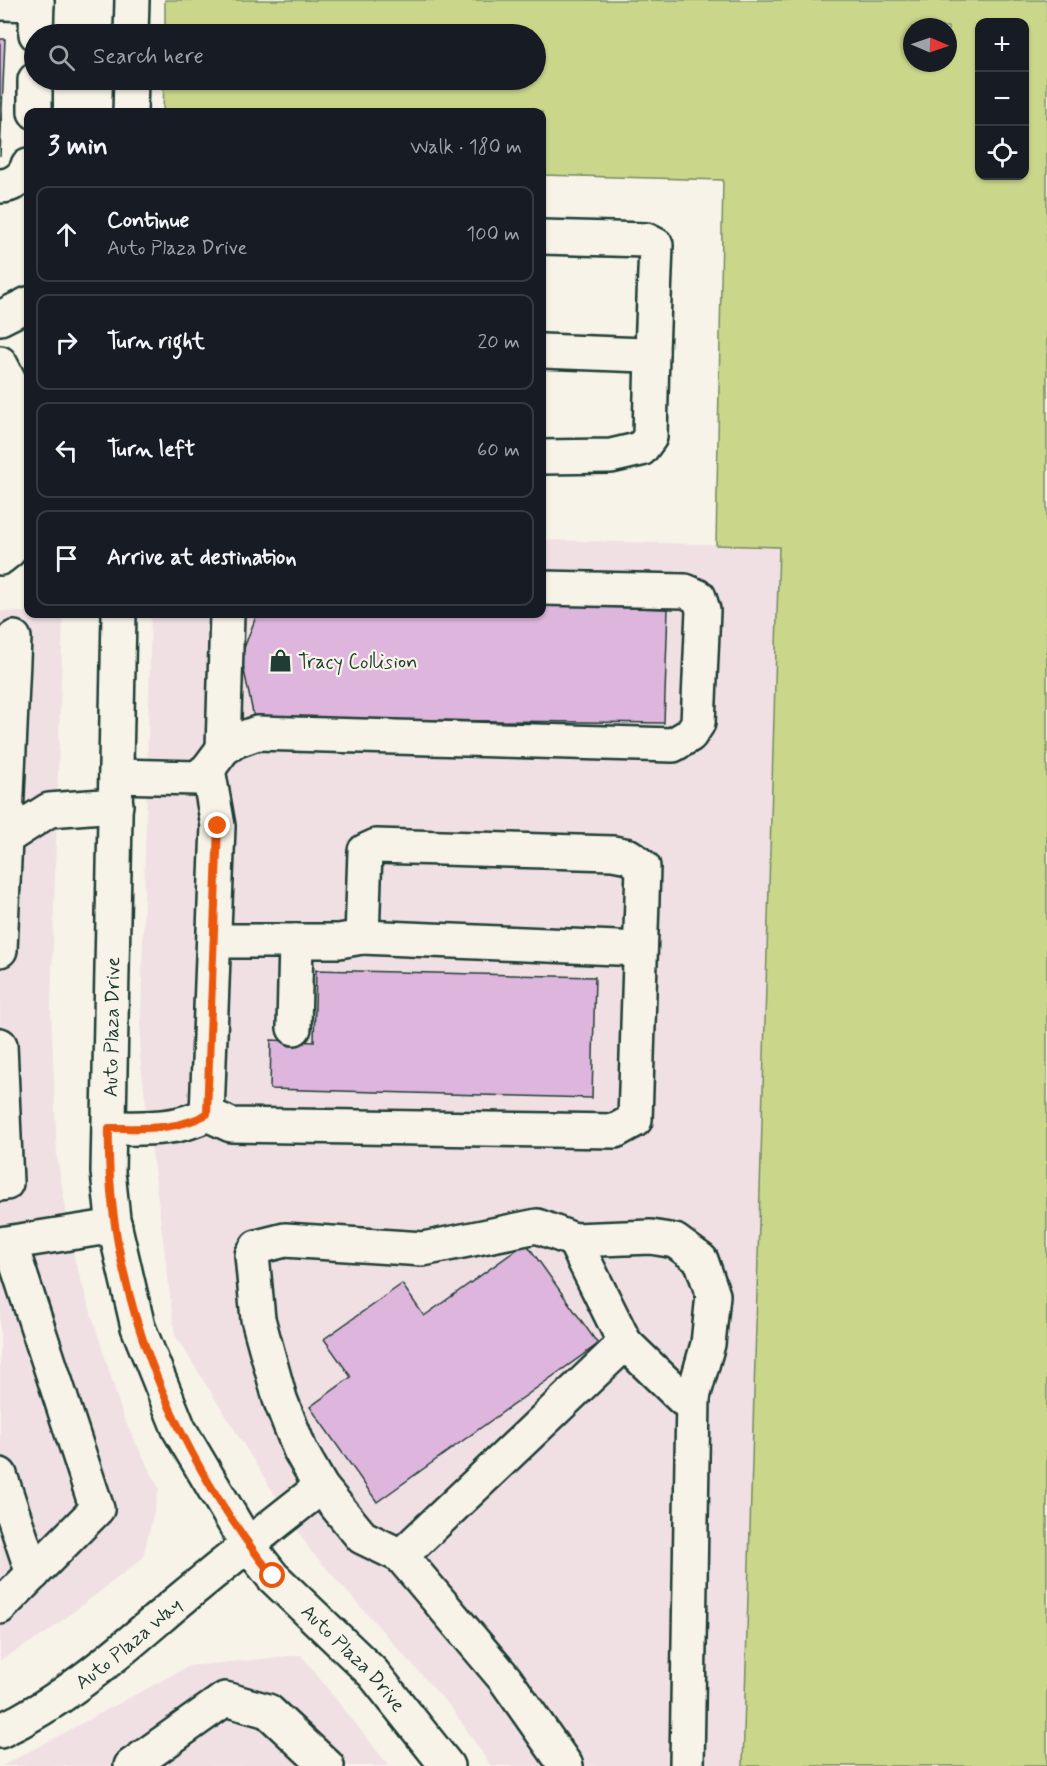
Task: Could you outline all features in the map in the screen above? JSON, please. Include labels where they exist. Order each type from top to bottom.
[{"type":"street","points":[[131,24],[132,0]]},
{"type":"street","points":[[0,3],[37,13]]},
{"type":"street","points":[[35,90],[35,108]]},
{"type":"street","points":[[130,90],[130,108]]},
{"type":"street","points":[[0,186],[7,186],[24,175]]},
{"type":"street","points":[[546,237],[646,240],[656,245],[650,437],[641,449],[611,456],[546,457]]},
{"type":"street","points":[[0,318],[24,306]]},
{"type":"street","points":[[546,351],[644,355],[652,352]]},
{"type":"street","points":[[0,363],[12,386],[5,483],[9,551],[0,558]]},
{"type":"street","points":[[4,837],[50,810],[116,791],[197,777],[235,741],[257,733],[673,746],[690,735],[698,723],[703,610],[699,597],[686,591],[546,588]]},
{"type":"street","name":"Auto Plaza Drive","points":[[119,618],[108,1172],[115,1227],[138,1327],[179,1429],[247,1544],[273,1576],[372,1673],[447,1766]]},
{"type":"street","points":[[207,1114],[218,826],[216,759],[227,618]]},
{"type":"street","points":[[0,950],[14,638]]},
{"type":"street","points":[[207,1114],[231,1125],[615,1131],[635,1120],[643,867],[629,856],[613,853],[376,846],[364,851],[362,937]]},
{"type":"street","points":[[214,941],[339,941],[362,937],[640,949]]},
{"type":"street","points":[[294,1028],[296,941]]},
{"type":"street","points":[[0,1045],[6,1183],[0,1184]]},
{"type":"street","points":[[109,1128],[172,1127],[193,1122],[207,1114]]},
{"type":"street","points":[[566,1766],[505,1679],[401,1556],[362,1537],[321,1488],[288,1424],[258,1319],[252,1255],[257,1247],[285,1240],[423,1249],[537,1226],[574,1240],[651,1237],[675,1242],[701,1260],[713,1295],[708,1344],[693,1397],[687,1766]]},
{"type":"street","points":[[0,1607],[97,1509],[5,1244],[115,1227]]},
{"type":"street","points":[[574,1240],[625,1343],[683,1400],[693,1397]]},
{"type":"street","points":[[401,1556],[625,1343]]},
{"type":"street","points":[[0,1475],[33,1574]]},
{"type":"street","name":"Auto Plaza Way","points":[[0,1731],[21,1721],[86,1679],[247,1544],[321,1488]]},
{"type":"street","points":[[131,1766],[225,1699],[268,1711],[327,1766]]},
{"type":"shaded area","points":[[546,540],[779,546],[743,1766],[491,1766],[453,1710],[310,1550],[175,1335],[140,1057],[151,618],[546,618]]},
{"type":"shaded area","points":[[0,611],[24,612],[24,618],[63,618],[51,1006],[57,1158],[75,1261],[124,1419],[159,1489],[143,1558],[45,1634],[0,1660]]},
{"type":"shaded area","points":[[301,1655],[389,1766],[2,1766],[189,1666]]},
{"type":"green space","points":[[165,0],[1047,0],[1047,1766],[743,1766],[779,547],[716,545],[723,180],[546,175],[546,108],[163,108],[164,90],[546,90],[546,24],[165,24]]},
{"type":"building","points":[[0,39],[5,39],[0,156]]},
{"type":"building","points":[[546,605],[668,609],[664,723],[254,718],[241,656],[255,618],[546,618]]},
{"type":"building","points":[[316,970],[595,977],[592,1098],[270,1089],[271,1040],[314,1042]]},
{"type":"building","points":[[526,1243],[598,1344],[377,1502],[310,1407],[351,1377],[324,1339],[402,1284],[424,1316]]},
{"type":"place","name":"Tracy Collision","points":[[280,661]]},
{"type":"route","points":[[218,826],[207,1114],[193,1122],[172,1127],[109,1128],[108,1172],[113,1218],[138,1327],[179,1429],[247,1544],[273,1576]]}]
